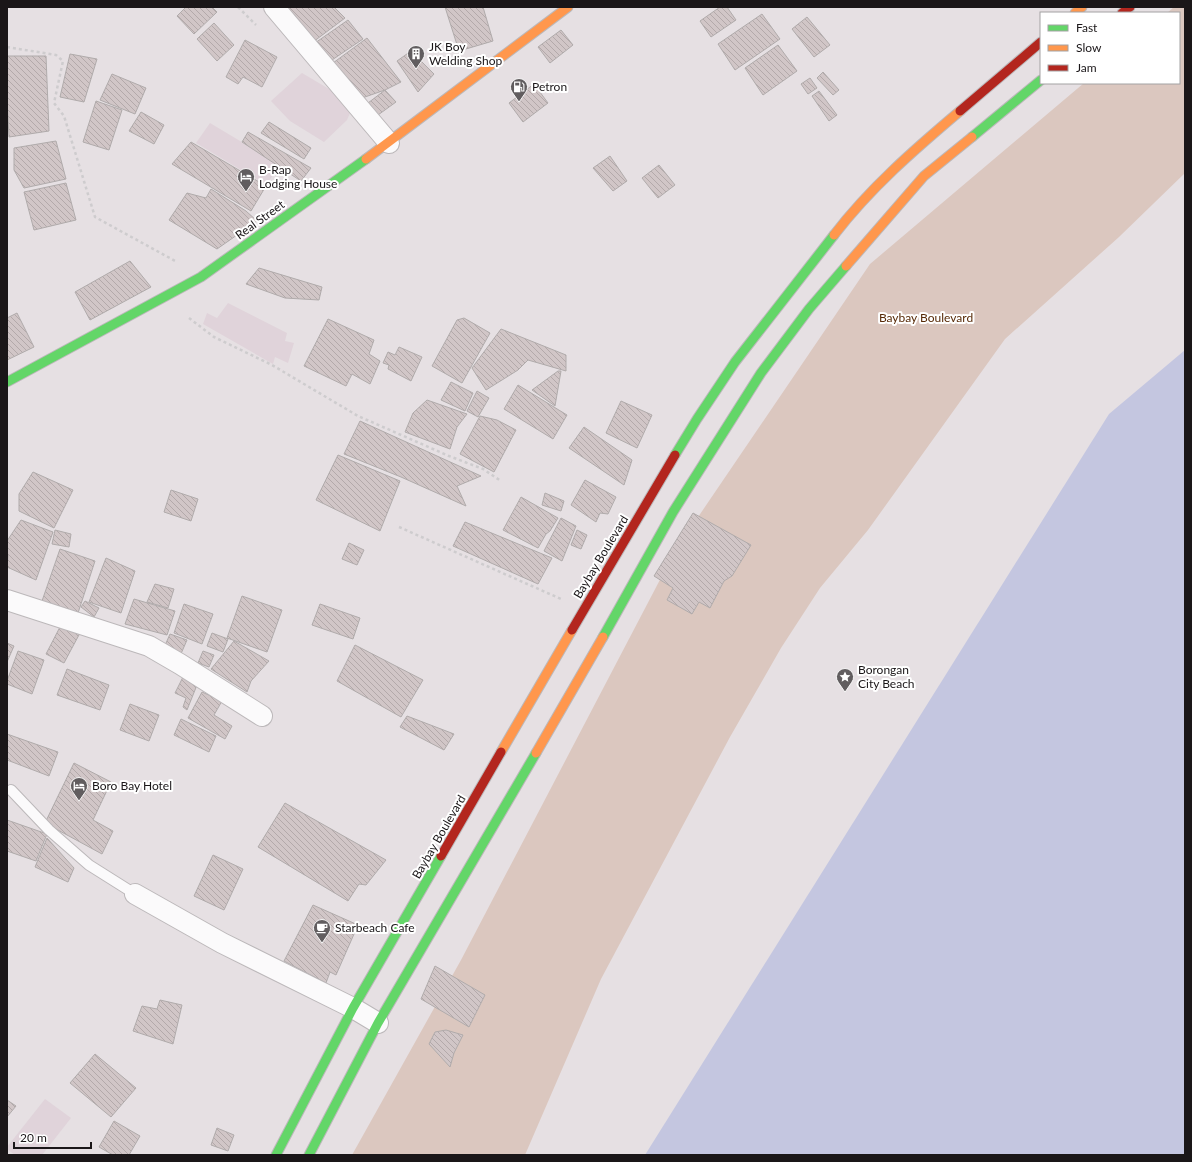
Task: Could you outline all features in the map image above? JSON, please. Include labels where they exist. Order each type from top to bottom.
[{"type":"street","points":[[274,7],[389,142]]},
{"type":"street","name":"Real Street","points":[[7,382],[201,277],[389,142],[568,7]]},
{"type":"street","name":"Baybay Boulevard","points":[[276,1155],[353,1008],[698,419],[735,362],[846,219],[908,155],[1040,43]]},
{"type":"street","points":[[308,1155],[378,1023],[607,622],[673,512],[761,373],[814,303],[870,237],[920,171],[1040,81]]},
{"type":"street","points":[[908,155],[920,171]]},
{"type":"street","points":[[7,600],[149,646],[262,716]]},
{"type":"street","points":[[135,894],[222,943],[353,1008],[378,1023]]},
{"type":"lane","points":[[11,790],[49,830],[89,865],[135,894]]},
{"type":"path","points":[[7,47],[56,55],[63,60],[54,103],[64,116],[95,217],[183,265]]},
{"type":"path","points":[[189,318],[214,337],[272,365],[358,416],[449,456],[483,469],[501,481]]},
{"type":"path","points":[[400,527],[586,609]]},
{"type":"shaded area","points":[[302,73],[329,89],[350,113],[347,120],[324,142],[290,121],[271,101]]},
{"type":"shaded area","points":[[210,123],[280,165],[266,185],[196,143]]},
{"type":"shaded area","points":[[228,303],[287,333],[285,341],[294,343],[288,363],[275,357],[273,364],[203,324],[207,313],[217,318]]},
{"type":"shaded area","points":[[45,1099],[71,1118],[42,1155],[15,1155],[7,1149],[7,1147]]},
{"type":"green space","name":"Baybay Boulevard","points":[[1174,7],[1185,7],[1185,173],[1119,237],[1005,339],[868,530],[820,588],[781,648],[730,737],[601,979],[525,1155],[352,1155],[461,960],[675,551],[870,264],[1083,84],[1180,84],[1180,12],[1168,12]]},
{"type":"water","points":[[1185,350],[1185,1155],[645,1155],[1109,414]]},
{"type":"building","points":[[186,7],[212,7],[217,12],[194,34],[177,16]]},
{"type":"building","points":[[285,7],[334,7],[345,18],[313,42]]},
{"type":"building","points":[[445,7],[483,7],[493,41],[459,51]]},
{"type":"building","points":[[720,7],[727,7],[736,20],[711,37],[700,21]]},
{"type":"building","points":[[762,14],[780,39],[735,70],[718,44]]},
{"type":"building","points":[[807,17],[830,45],[814,57],[792,29]]},
{"type":"building","points":[[348,20],[363,39],[329,62],[315,43]]},
{"type":"building","points":[[214,23],[234,45],[217,61],[197,39]]},
{"type":"building","points":[[561,30],[573,45],[550,63],[538,47]]},
{"type":"building","points":[[367,38],[401,82],[385,90],[362,98],[333,63]]},
{"type":"building","points":[[245,40],[277,57],[262,87],[243,77],[238,84],[226,77]]},
{"type":"building","points":[[778,45],[797,71],[763,95],[745,68]]},
{"type":"building","name":"JK Boy Welding Shop","points":[[411,51],[434,74],[418,92],[397,61]]},
{"type":"building","points":[[70,54],[97,59],[84,102],[60,97]]},
{"type":"building","points":[[7,56],[46,56],[49,131],[9,137]]},
{"type":"building","points":[[823,72],[839,90],[833,95],[817,78]]},
{"type":"building","points":[[112,74],[146,88],[135,114],[100,100]]},
{"type":"building","points":[[810,78],[817,88],[808,94],[801,84]]},
{"type":"building","points":[[534,84],[548,103],[523,122],[509,103]]},
{"type":"building","points":[[385,90],[396,102],[378,115],[368,103]]},
{"type":"building","points":[[819,91],[837,115],[829,121],[812,96]]},
{"type":"building","points":[[96,101],[122,110],[109,150],[83,142]]},
{"type":"building","points":[[141,112],[164,125],[154,144],[129,131]]},
{"type":"building","points":[[269,122],[311,148],[304,159],[261,133]]},
{"type":"building","points":[[248,132],[311,168],[301,181],[242,142]]},
{"type":"building","points":[[56,141],[66,179],[24,188],[14,170],[14,148]]},
{"type":"building","points":[[191,142],[266,186],[251,211],[172,164]]},
{"type":"building","points":[[610,156],[627,181],[613,191],[593,168]]},
{"type":"building","points":[[659,165],[675,185],[658,198],[642,178]]},
{"type":"building","points":[[66,183],[76,220],[34,230],[24,192]]},
{"type":"building","points":[[211,189],[246,211],[257,221],[217,249],[169,220],[187,193],[206,198]]},
{"type":"building","points":[[130,261],[151,287],[90,320],[75,292]]},
{"type":"building","points":[[259,268],[322,287],[319,300],[285,298],[246,284]]},
{"type":"building","points":[[17,313],[34,347],[7,360],[7,318]]},
{"type":"building","points":[[464,318],[490,333],[462,383],[432,366],[457,320]]},
{"type":"building","points":[[328,319],[374,340],[369,354],[380,361],[370,384],[352,374],[346,386],[304,366]]},
{"type":"building","points":[[501,329],[566,355],[566,371],[528,360],[518,370],[486,390],[472,368]]},
{"type":"building","points":[[399,347],[422,357],[411,381],[388,369],[389,365],[383,363],[388,352],[395,355]]},
{"type":"building","points":[[558,371],[561,371],[555,406],[532,390]]},
{"type":"building","points":[[451,382],[473,393],[465,411],[441,400]]},
{"type":"building","points":[[518,385],[567,415],[553,439],[504,409]]},
{"type":"building","points":[[477,391],[489,398],[478,417],[467,411]]},
{"type":"building","points":[[427,400],[467,414],[457,427],[450,449],[405,432],[413,413]]},
{"type":"building","points":[[621,401],[652,415],[637,448],[606,433]]},
{"type":"building","points":[[480,416],[497,420],[516,430],[494,472],[460,454]]},
{"type":"building","points":[[360,421],[481,476],[457,486],[466,506],[344,454]]},
{"type":"building","points":[[584,427],[632,460],[624,485],[569,448]]},
{"type":"building","points":[[338,455],[400,481],[380,531],[316,500]]},
{"type":"building","points":[[33,472],[73,490],[54,528],[19,511],[19,494]]},
{"type":"building","points":[[585,480],[616,497],[608,514],[600,513],[596,522],[571,505]]},
{"type":"building","points":[[171,490],[198,499],[191,521],[164,512]]},
{"type":"building","points":[[545,493],[564,501],[561,511],[542,505]]},
{"type":"building","points":[[521,497],[558,518],[538,548],[503,530]]},
{"type":"building","points":[[693,513],[751,545],[732,576],[724,581],[710,608],[699,602],[692,614],[667,600],[673,588],[654,576]]},
{"type":"building","points":[[561,518],[576,526],[562,561],[544,551]]},
{"type":"building","points":[[21,520],[53,532],[36,580],[7,567],[7,541]]},
{"type":"building","points":[[465,522],[552,558],[538,584],[453,546]]},
{"type":"building","points":[[55,530],[71,534],[69,547],[52,544]]},
{"type":"building","points":[[577,530],[587,535],[581,549],[571,545]]},
{"type":"building","points":[[349,543],[364,550],[357,565],[342,559]]},
{"type":"building","points":[[60,549],[95,561],[78,613],[42,601]]},
{"type":"building","points":[[106,558],[135,571],[121,613],[89,602]]},
{"type":"building","points":[[155,584],[174,589],[168,608],[147,602]]},
{"type":"building","points":[[242,596],[282,610],[267,652],[227,638]]},
{"type":"building","points":[[134,599],[175,611],[167,635],[125,624]]},
{"type":"building","points":[[85,601],[99,608],[94,617],[81,607]]},
{"type":"building","points":[[184,604],[213,614],[202,644],[174,633]]},
{"type":"building","points":[[320,604],[360,618],[353,639],[312,625]]},
{"type":"building","points":[[61,625],[80,633],[64,663],[46,654]]},
{"type":"building","points":[[212,633],[228,639],[223,652],[207,646]]},
{"type":"building","points":[[170,634],[187,640],[180,656],[163,650]]},
{"type":"building","points":[[234,641],[269,661],[251,681],[247,692],[211,669]]},
{"type":"building","points":[[7,643],[14,646],[7,662]]},
{"type":"building","points":[[355,645],[423,680],[401,717],[337,681]]},
{"type":"building","points":[[18,651],[44,660],[32,694],[7,684]]},
{"type":"building","points":[[203,651],[214,655],[209,667],[198,663]]},
{"type":"building","points":[[67,669],[109,685],[100,710],[57,695]]},
{"type":"building","points":[[185,673],[199,680],[187,710],[183,707],[186,698],[175,693]]},
{"type":"building","points":[[202,692],[222,701],[214,715],[232,726],[225,739],[188,718]]},
{"type":"building","points":[[130,704],[159,715],[149,741],[120,730]]},
{"type":"building","points":[[407,716],[454,734],[444,750],[400,727]]},
{"type":"building","points":[[181,719],[216,736],[209,752],[174,735]]},
{"type":"building","points":[[7,734],[58,752],[49,776],[7,760]]},
{"type":"building","name":"Boro Bay Hotel","points":[[74,763],[111,782],[93,820],[113,831],[102,854],[45,823]]},
{"type":"building","points":[[285,803],[386,860],[366,885],[359,884],[348,901],[258,847]]},
{"type":"building","points":[[7,820],[47,834],[36,861],[7,851]]},
{"type":"building","points":[[47,838],[74,868],[68,882],[35,867]]},
{"type":"building","points":[[213,855],[243,869],[224,910],[194,896]]},
{"type":"building","name":"Starbeach Cafe","points":[[313,905],[358,925],[336,975],[330,972],[326,983],[284,961]]},
{"type":"building","points":[[435,966],[485,995],[469,1027],[421,999]]},
{"type":"building","points":[[160,1000],[182,1005],[173,1044],[133,1031],[142,1006],[157,1009]]},
{"type":"building","points":[[446,1030],[463,1035],[454,1053],[450,1067],[429,1044],[435,1032]]},
{"type":"building","points":[[95,1054],[136,1088],[111,1117],[70,1083]]},
{"type":"building","points":[[7,1100],[16,1106],[7,1117]]},
{"type":"building","points":[[114,1121],[140,1136],[129,1155],[113,1155],[99,1147]]},
{"type":"building","points":[[217,1128],[234,1135],[228,1151],[211,1145]]},
{"type":"traffic: fast","points":[[972,137],[1040,81]]},
{"type":"traffic: fast","points":[[7,382],[201,277],[366,159]]},
{"type":"traffic: fast","points":[[675,455],[735,362],[834,235]]},
{"type":"traffic: fast","points":[[603,637],[673,512],[761,373],[809,309],[846,266]]},
{"type":"traffic: fast","points":[[309,1155],[378,1023],[536,753]]},
{"type":"traffic: fast","points":[[276,1155],[353,1008],[441,856]]},
{"type":"traffic: slow","points":[[366,159],[568,7]]},
{"type":"traffic: slow","points":[[1076,12],[1082,7]]},
{"type":"traffic: slow","points":[[834,235],[878,185],[960,111]]},
{"type":"traffic: slow","points":[[846,266],[924,176],[972,137]]},
{"type":"traffic: slow","points":[[501,752],[572,630]]},
{"type":"traffic: slow","points":[[536,753],[603,637]]},
{"type":"traffic: jam","points":[[1123,12],[1130,7]]},
{"type":"traffic: jam","points":[[960,111],[1040,43]]},
{"type":"traffic: jam","points":[[572,630],[675,455]]},
{"type":"traffic: jam","points":[[441,856],[501,752]]},
{"type":"place","name":"JK Boy Welding Shop","points":[[416,69]]},
{"type":"place","name":"Petron","points":[[519,102]]},
{"type":"place","name":"B-Rap Lodging House","points":[[246,192]]},
{"type":"place","name":"Borongan City Beach","points":[[845,692]]},
{"type":"place","name":"Boro Bay Hotel","points":[[79,801]]},
{"type":"place","name":"Starbeach Cafe","points":[[322,943]]}]
